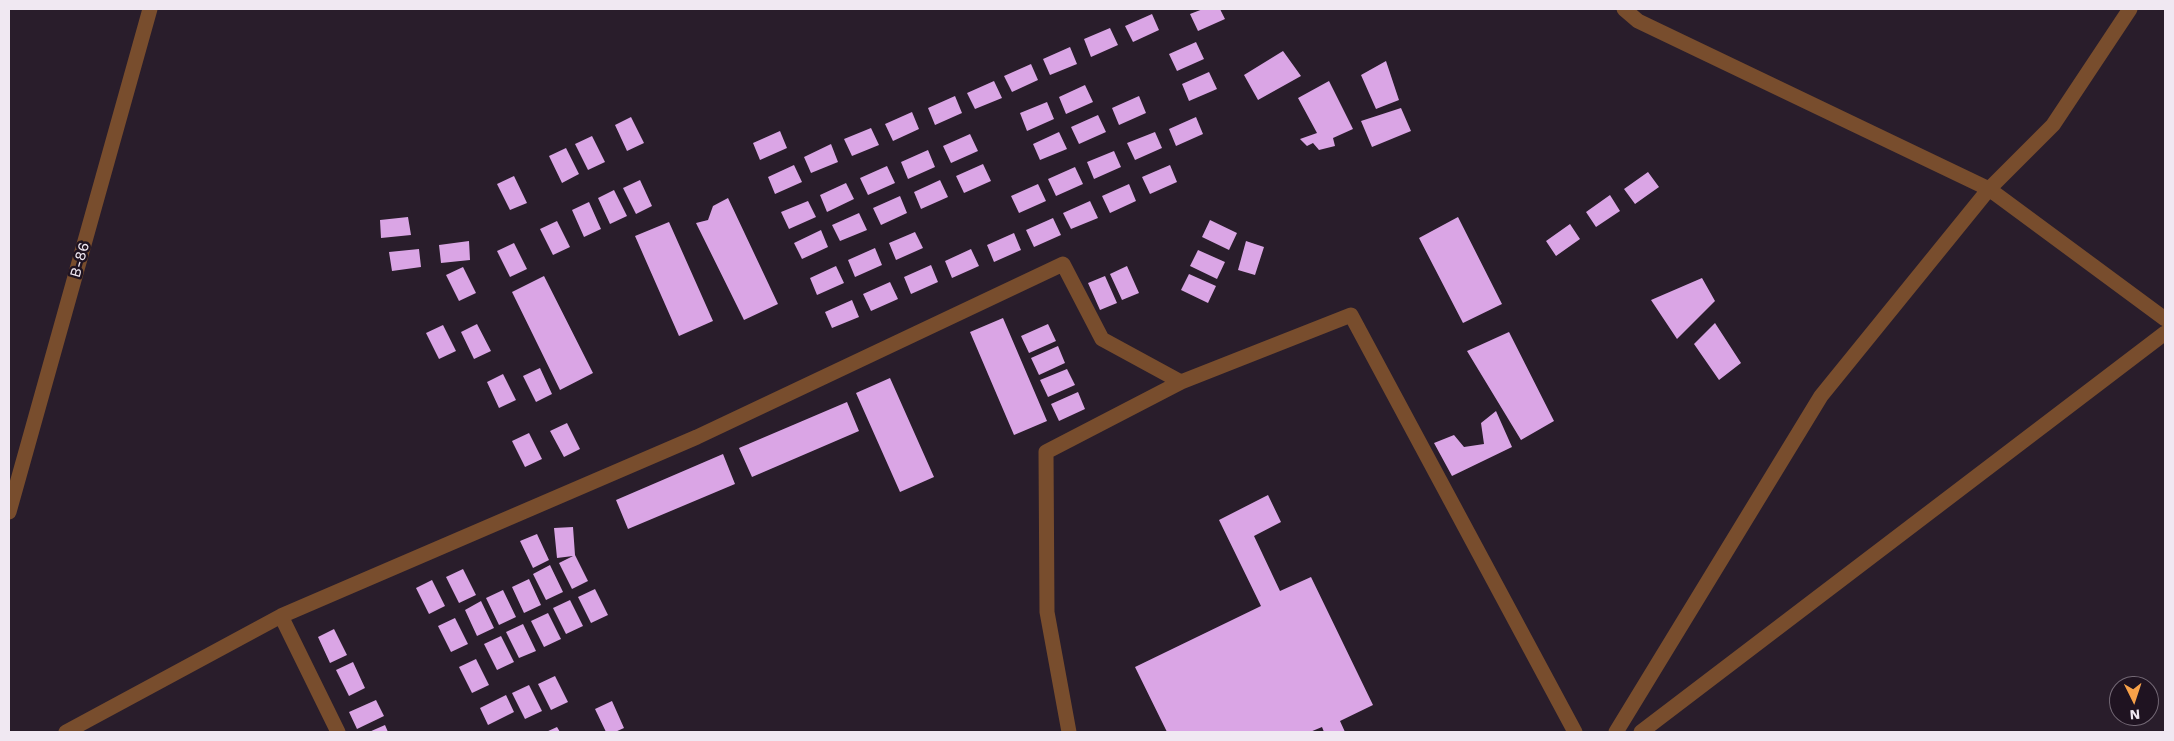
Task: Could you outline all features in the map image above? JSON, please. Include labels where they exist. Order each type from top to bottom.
[{"type":"street","name":"B-86","points":[[9,512],[150,9]]},
{"type":"street","points":[[1624,9],[1638,21],[1988,189],[2165,319]]},
{"type":"street","points":[[1616,732],[1821,396],[1988,189],[2053,126],[2130,9]]},
{"type":"street","points":[[66,732],[281,616],[697,436],[1063,264],[1102,339],[1181,382]]},
{"type":"street","points":[[1069,732],[1048,612],[1046,452],[1181,382],[1351,315],[1575,732]]},
{"type":"street","points":[[1641,732],[2165,333]]},
{"type":"street","points":[[281,616],[338,732]]},
{"type":"building","points":[[1203,9],[1220,9],[1225,19],[1198,31],[1190,14]]},
{"type":"building","points":[[1152,14],[1159,30],[1133,42],[1125,26]]},
{"type":"building","points":[[1110,28],[1118,45],[1091,57],[1084,39]]},
{"type":"building","points":[[1196,42],[1204,59],[1177,71],[1169,54]]},
{"type":"building","points":[[1070,47],[1077,64],[1050,75],[1043,59]]},
{"type":"building","points":[[1283,51],[1301,76],[1258,100],[1244,75]]},
{"type":"building","points":[[1386,61],[1399,100],[1376,109],[1361,75]]},
{"type":"building","points":[[1031,64],[1038,80],[1012,92],[1004,76]]},
{"type":"building","points":[[1209,72],[1217,89],[1189,101],[1182,84]]},
{"type":"building","points":[[994,81],[1002,98],[975,109],[967,93]]},
{"type":"building","points":[[1329,81],[1353,129],[1333,138],[1335,146],[1319,150],[1313,143],[1307,146],[1300,139],[1317,133],[1298,98]]},
{"type":"building","points":[[1085,85],[1093,102],[1066,114],[1059,97]]},
{"type":"building","points":[[955,96],[962,113],[935,125],[928,108]]},
{"type":"building","points":[[1139,96],[1146,113],[1119,125],[1112,108]]},
{"type":"building","points":[[1047,102],[1054,119],[1027,131],[1020,113]]},
{"type":"building","points":[[1401,108],[1411,131],[1372,147],[1361,121]]},
{"type":"building","points":[[912,112],[919,129],[893,141],[885,124]]},
{"type":"building","points":[[1098,115],[1106,132],[1079,144],[1071,127]]},
{"type":"building","points":[[631,117],[644,143],[627,151],[615,125]]},
{"type":"building","points":[[1196,117],[1203,134],[1176,146],[1169,129]]},
{"type":"building","points":[[871,128],[879,145],[852,156],[844,139]]},
{"type":"building","points":[[780,131],[787,148],[760,160],[753,143]]},
{"type":"building","points":[[1059,132],[1067,149],[1040,160],[1033,144]]},
{"type":"building","points":[[1155,132],[1162,148],[1135,160],[1127,143]]},
{"type":"building","points":[[970,134],[978,151],[951,163],[943,146]]},
{"type":"building","points":[[592,136],[605,162],[588,170],[575,144]]},
{"type":"building","points":[[831,144],[838,162],[811,173],[804,157]]},
{"type":"building","points":[[566,148],[579,174],[562,183],[549,156]]},
{"type":"building","points":[[928,150],[935,167],[908,179],[901,162]]},
{"type":"building","points":[[1114,151],[1121,167],[1094,179],[1087,162]]},
{"type":"building","points":[[983,164],[991,181],[964,193],[956,176]]},
{"type":"building","points":[[794,165],[802,182],[775,194],[768,177]]},
{"type":"building","points":[[1170,165],[1177,182],[1150,194],[1142,177]]},
{"type":"building","points":[[887,166],[895,183],[868,195],[860,178]]},
{"type":"building","points":[[1075,167],[1083,184],[1056,196],[1048,179]]},
{"type":"building","points":[[1648,172],[1659,187],[1635,204],[1624,189]]},
{"type":"building","points":[[514,176],[527,203],[510,210],[497,184]]},
{"type":"building","points":[[640,180],[652,206],[636,214],[623,188]]},
{"type":"building","points":[[940,180],[948,197],[921,209],[914,192]]},
{"type":"building","points":[[846,183],[854,199],[827,212],[820,195]]},
{"type":"building","points":[[1038,184],[1046,201],[1019,213],[1011,196]]},
{"type":"building","points":[[1129,184],[1136,201],[1110,213],[1102,196]]},
{"type":"building","points":[[614,190],[627,216],[610,224],[598,198]]},
{"type":"building","points":[[1610,195],[1620,211],[1596,227],[1586,212]]},
{"type":"building","points":[[900,196],[907,213],[881,225],[873,208]]},
{"type":"building","points":[[728,198],[778,304],[744,320],[696,223],[708,220],[713,206]]},
{"type":"building","points":[[808,201],[816,217],[789,229],[781,212]]},
{"type":"building","points":[[1090,201],[1098,218],[1071,229],[1063,213]]},
{"type":"building","points":[[589,202],[601,229],[584,237],[572,210]]},
{"type":"building","points":[[859,213],[867,230],[840,241],[832,225]]},
{"type":"building","points":[[408,217],[411,235],[381,238],[380,220]]},
{"type":"building","points":[[1458,217],[1502,304],[1463,323],[1419,238]]},
{"type":"building","points":[[1053,218],[1061,235],[1034,247],[1026,230]]},
{"type":"building","points":[[1210,220],[1237,233],[1229,250],[1202,237]]},
{"type":"building","points":[[557,221],[570,247],[553,255],[540,229]]},
{"type":"building","points":[[669,222],[713,321],[679,336],[635,236]]},
{"type":"building","points":[[1570,224],[1580,239],[1556,256],[1546,241]]},
{"type":"building","points":[[821,230],[828,247],[802,259],[794,243]]},
{"type":"building","points":[[915,232],[923,248],[896,260],[889,243]]},
{"type":"building","points":[[1014,233],[1021,250],[994,262],[987,245]]},
{"type":"building","points":[[469,241],[470,260],[441,263],[439,245]]},
{"type":"building","points":[[1246,241],[1264,247],[1255,275],[1238,270]]},
{"type":"building","points":[[514,243],[527,269],[510,277],[497,251]]},
{"type":"building","points":[[875,248],[882,265],[855,277],[848,260]]},
{"type":"building","points":[[419,249],[421,267],[392,271],[389,252]]},
{"type":"building","points":[[971,249],[979,266],[952,278],[945,261]]},
{"type":"building","points":[[1198,250],[1225,262],[1217,279],[1190,266]]},
{"type":"building","points":[[931,265],[938,282],[911,294],[904,277]]},
{"type":"building","points":[[836,266],[844,283],[817,295],[810,278]]},
{"type":"building","points":[[1127,266],[1139,293],[1122,300],[1110,274]]},
{"type":"building","points":[[463,267],[476,293],[459,301],[446,275]]},
{"type":"building","points":[[1189,274],[1216,286],[1208,303],[1181,290]]},
{"type":"building","points":[[544,276],[593,373],[560,390],[512,292]]},
{"type":"building","points":[[1105,276],[1117,303],[1100,310],[1088,283]]},
{"type":"building","points":[[1702,278],[1715,301],[1677,339],[1651,300]]},
{"type":"building","points":[[890,282],[898,299],[871,311],[863,294]]},
{"type":"building","points":[[852,300],[859,317],[832,328],[825,312]]},
{"type":"building","points":[[1003,318],[1047,421],[1014,435],[970,332]]},
{"type":"building","points":[[1715,323],[1741,363],[1719,380],[1694,344]]},
{"type":"building","points":[[477,324],[491,351],[474,359],[461,332]]},
{"type":"building","points":[[1048,324],[1056,341],[1029,353],[1021,336]]},
{"type":"building","points":[[443,325],[456,351],[439,359],[426,333]]},
{"type":"building","points":[[1509,332],[1554,421],[1521,440],[1467,351]]},
{"type":"building","points":[[1058,346],[1065,363],[1039,375],[1031,358]]},
{"type":"building","points":[[540,368],[552,394],[536,402],[523,376]]},
{"type":"building","points":[[1067,369],[1075,385],[1048,397],[1040,380]]},
{"type":"building","points":[[503,374],[516,400],[499,408],[487,382]]},
{"type":"building","points":[[890,378],[934,477],[900,492],[856,393]]},
{"type":"building","points":[[1078,392],[1085,409],[1059,421],[1051,404]]},
{"type":"building","points":[[847,402],[859,431],[752,477],[739,448]]},
{"type":"building","points":[[1496,411],[1512,447],[1452,476],[1434,443],[1454,435],[1464,447],[1484,444],[1481,423]]},
{"type":"building","points":[[567,423],[580,449],[564,457],[550,431]]},
{"type":"building","points":[[529,433],[542,459],[525,467],[512,441]]},
{"type":"building","points":[[723,454],[735,484],[628,529],[616,500]]},
{"type":"building","points":[[1268,495],[1281,522],[1254,536],[1280,591],[1311,577],[1373,705],[1340,721],[1345,732],[1324,732],[1322,727],[1310,732],[1167,732],[1135,667],[1261,606],[1219,520]]},
{"type":"building","points":[[573,527],[575,555],[588,581],[572,589],[559,563],[573,556],[557,558],[554,528]]},
{"type":"building","points":[[537,534],[549,560],[533,568],[520,541]]},
{"type":"building","points":[[550,565],[563,592],[546,600],[533,574]]},
{"type":"building","points":[[463,569],[476,595],[459,603],[446,577]]},
{"type":"building","points":[[529,579],[541,605],[524,613],[512,587]]},
{"type":"building","points":[[432,580],[445,606],[429,614],[416,588]]},
{"type":"building","points":[[595,589],[608,615],[591,623],[578,597]]},
{"type":"building","points":[[503,590],[516,617],[499,625],[486,598]]},
{"type":"building","points":[[570,600],[583,626],[566,634],[553,608]]},
{"type":"building","points":[[481,601],[494,628],[477,636],[465,610]]},
{"type":"building","points":[[548,613],[561,639],[544,647],[531,621]]},
{"type":"building","points":[[455,618],[468,644],[451,652],[438,626]]},
{"type":"building","points":[[523,624],[536,651],[519,658],[506,632]]},
{"type":"building","points":[[334,629],[347,655],[330,663],[318,637]]},
{"type":"building","points":[[501,636],[514,662],[497,670],[484,644]]},
{"type":"building","points":[[476,659],[489,685],[472,693],[459,667]]},
{"type":"building","points":[[353,662],[365,688],[349,696],[336,670]]},
{"type":"building","points":[[555,676],[568,702],[551,710],[538,684]]},
{"type":"building","points":[[529,685],[542,711],[525,719],[512,693]]},
{"type":"building","points":[[506,695],[514,712],[488,725],[480,708]]},
{"type":"building","points":[[376,700],[384,716],[357,729],[349,712]]},
{"type":"building","points":[[612,701],[624,728],[615,732],[606,732],[595,709]]},
{"type":"building","points":[[385,725],[388,732],[369,732]]},
{"type":"building","points":[[557,727],[560,732],[546,732]]}]
